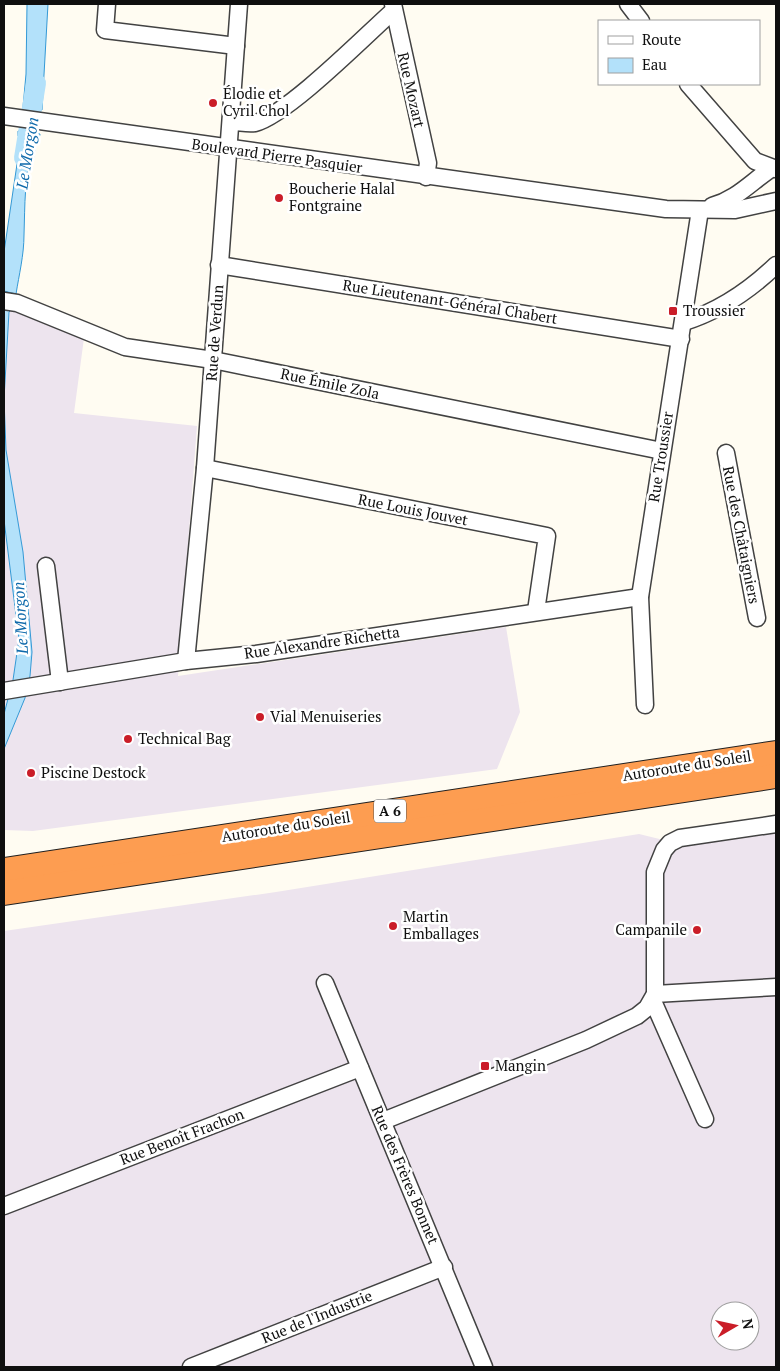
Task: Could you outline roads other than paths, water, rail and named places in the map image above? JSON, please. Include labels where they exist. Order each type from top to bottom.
[{"type":"highway","name":"Autoroute du Soleil","points":[[4,870],[776,753]]},
{"type":"highway","name":"Autoroute du Soleil","points":[[4,893],[776,776]]},
{"type":"street","points":[[107,4],[105,30],[236,46]]},
{"type":"street","name":"Rue de Verdun","points":[[186,661],[205,468],[239,4]]},
{"type":"street","points":[[628,4],[640,20]]},
{"type":"street","points":[[231,122],[254,123],[270,117],[312,84],[393,7]]},
{"type":"street","name":"Rue Mozart","points":[[393,7],[428,162],[426,177]]},
{"type":"street","points":[[689,85],[767,171],[774,201]]},
{"type":"street","name":"Boulevard Pierre Pasquier","points":[[4,116],[426,177],[666,209],[735,210],[774,201]]},
{"type":"street","name":"Boulevard Pierre Pasquier","points":[[700,210],[725,202],[743,192],[767,171]]},
{"type":"street","name":"Rue Troussier","points":[[645,705],[640,597],[662,451],[682,339],[700,210]]},
{"type":"street","name":"Rue Lieutenant-Général Chabert","points":[[219,265],[682,339]]},
{"type":"street","points":[[684,322],[709,314],[759,281],[776,265]]},
{"type":"street","name":"Rue Émile Zola","points":[[11,302],[125,347],[213,360],[662,451]]},
{"type":"street","name":"Rue des Châtaigniers","points":[[726,453],[757,618]]},
{"type":"street","name":"Rue Louis Jouvet","points":[[205,468],[547,536],[536,611]]},
{"type":"street","points":[[46,566],[60,682]]},
{"type":"street","name":"Rue Alexandre Richetta","points":[[4,691],[186,661],[256,654],[640,597]]},
{"type":"street","points":[[705,1119],[654,998],[655,872],[664,850],[670,843],[680,838],[776,824]]},
{"type":"street","name":"Rue des Frères Bonnet","points":[[325,983],[484,1367]]},
{"type":"street","points":[[383,1122],[586,1040],[637,1016],[654,998],[776,987]]},
{"type":"street","name":"Rue Benoît Frachon","points":[[4,1206],[360,1068]]},
{"type":"street","name":"Rue de l'Industrie","points":[[191,1367],[444,1267]]},
{"type":"water","points":[[27,4],[48,4],[42,110],[23,107],[26,74]]},
{"type":"water","points":[[18,131],[40,134],[38,144],[34,146],[28,168],[23,250],[16,294],[4,291],[4,252],[21,137],[18,136]]},
{"type":"water","points":[[4,301],[12,309],[9,312],[4,399]]},
{"type":"water","points":[[4,399],[6,450],[23,552],[32,652],[30,676],[25,698],[4,749],[4,714],[13,680],[19,639],[4,520]]},
{"type":"waterway","name":"Le Morgon","points":[[24,158],[36,83]]},
{"type":"place","name":"Élodie et Cyril Chol","points":[[213,103]]},
{"type":"place","name":"Boucherie Halal Fontgraine","points":[[279,198]]},
{"type":"place","name":"Troussier","points":[[673,311]]},
{"type":"place","name":"Vial Menuiseries","points":[[260,717]]},
{"type":"place","name":"Technical Bag","points":[[128,739]]},
{"type":"place","name":"Piscine Destock","points":[[31,773]]},
{"type":"place","name":"Martin Emballages","points":[[393,926]]},
{"type":"place","name":"Campanile","points":[[697,930]]},
{"type":"place","name":"Mangin","points":[[485,1066]]}]
